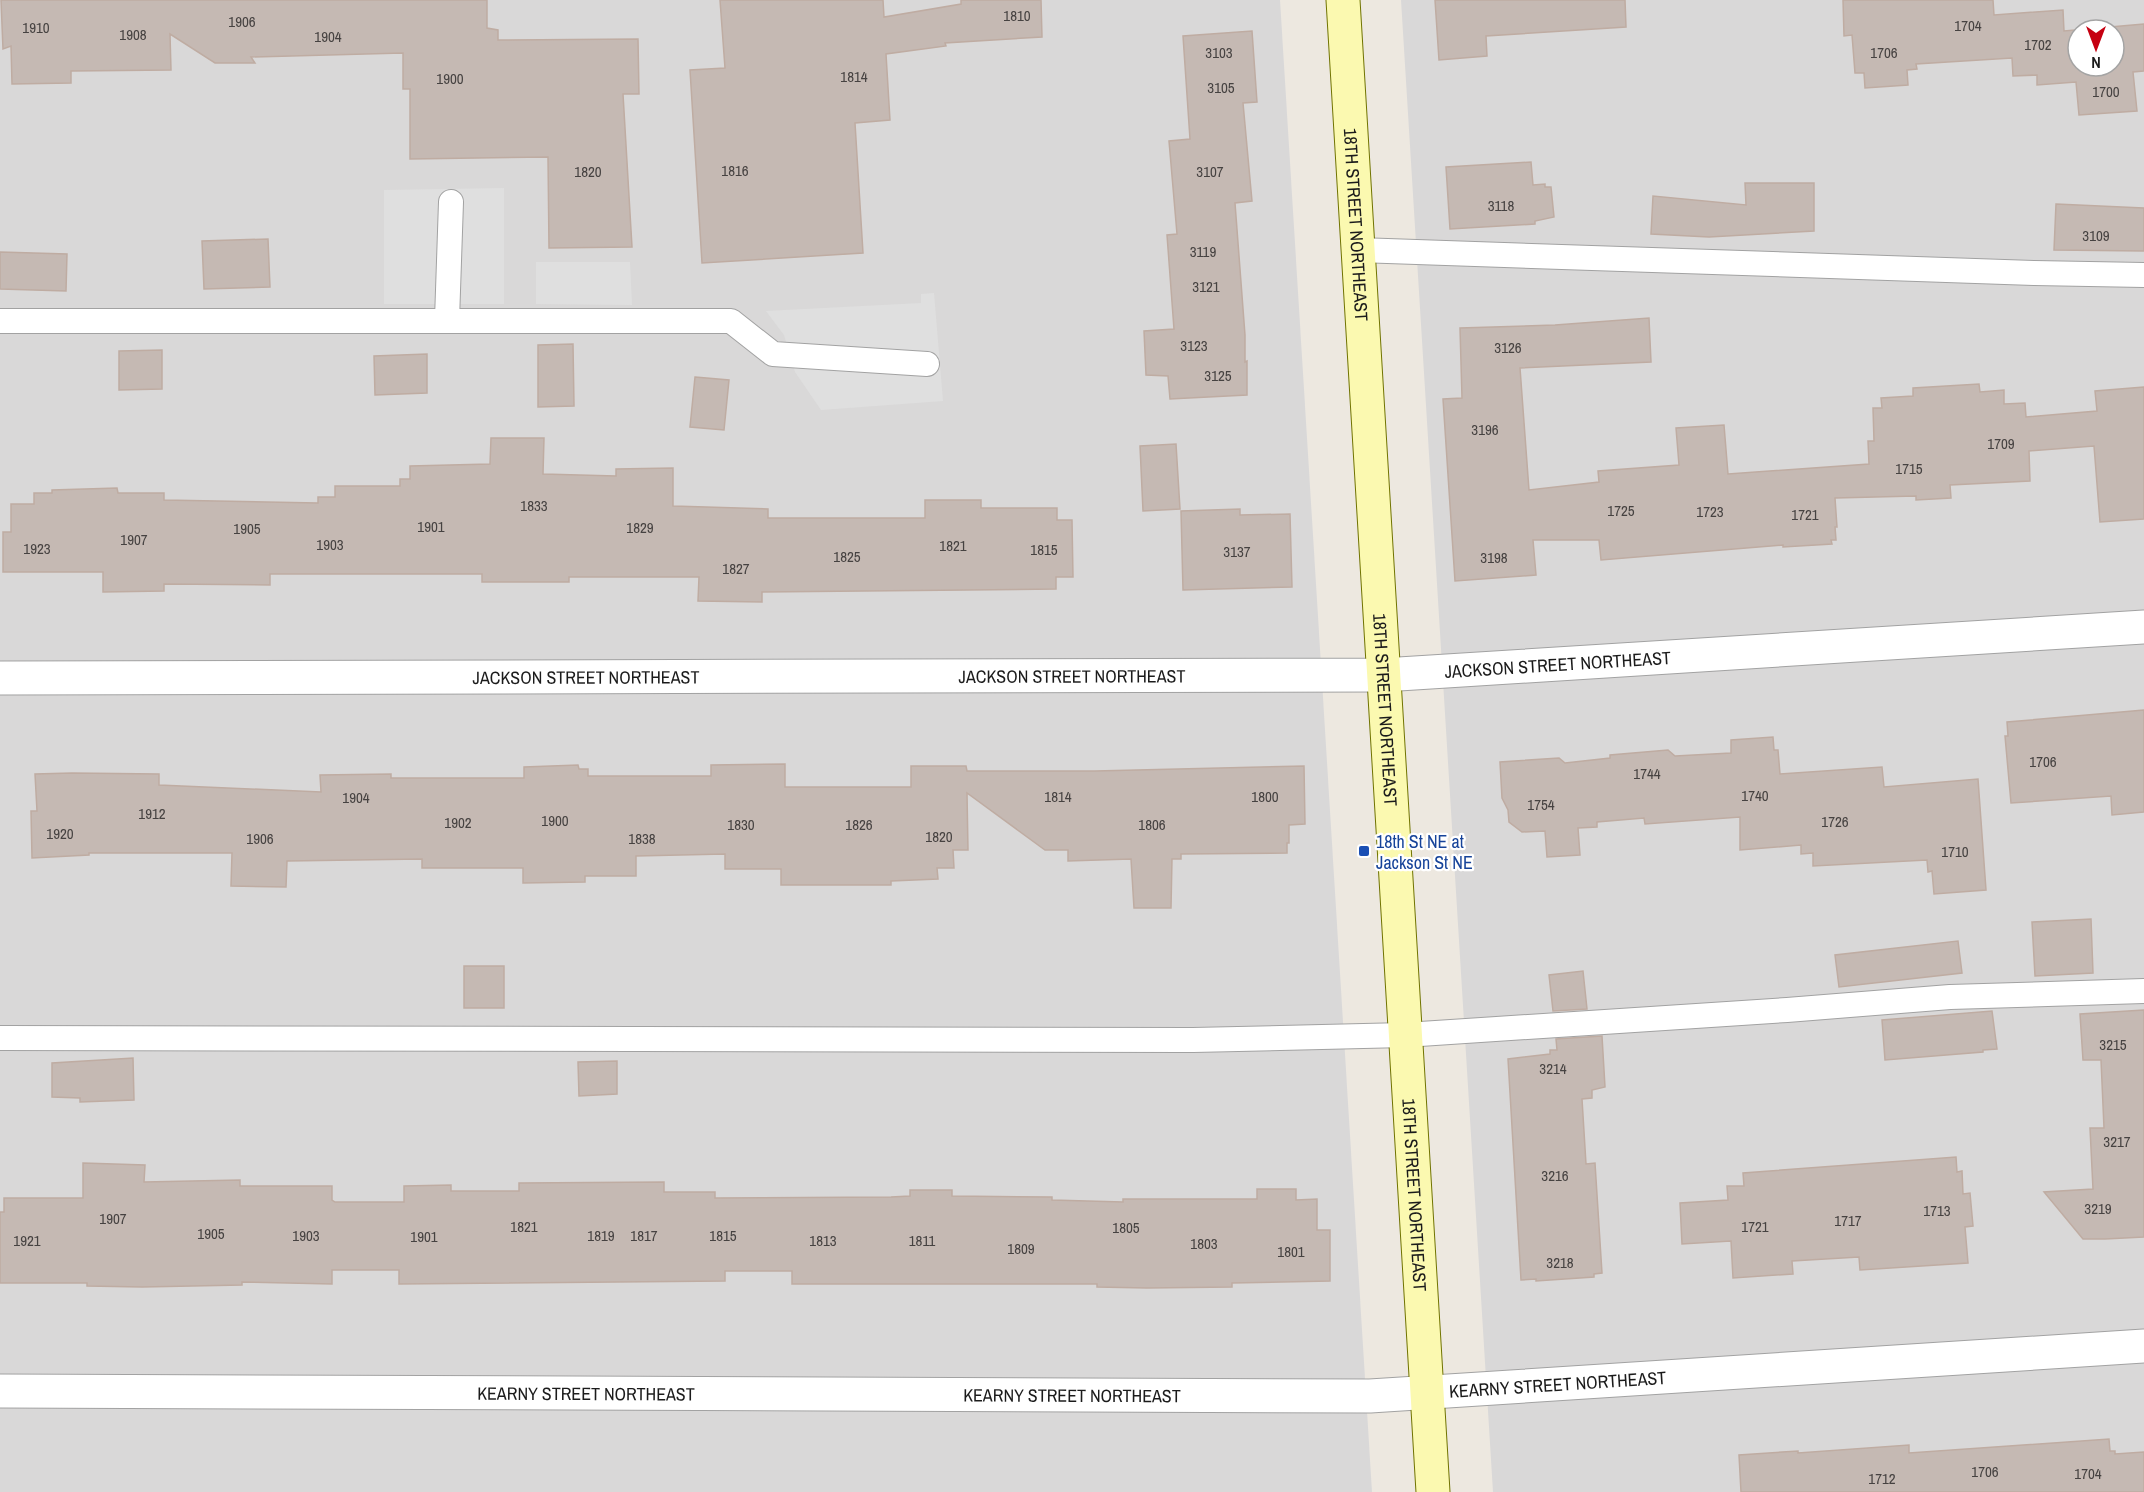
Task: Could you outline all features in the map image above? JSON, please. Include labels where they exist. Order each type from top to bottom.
[{"type":"main road","name":"18TH STREET NORTHEAST","points":[[1343,0],[1433,1492]]},
{"type":"street","name":"JACKSON STREET NORTHEAST","points":[[0,678],[1383,675],[2144,627]]},
{"type":"street","name":"KEARNY STREET NORTHEAST","points":[[0,1391],[1370,1396],[2144,1346]]},
{"type":"lane","points":[[447,320],[451,202]]},
{"type":"lane","points":[[1358,250],[2144,275]]},
{"type":"lane","points":[[0,321],[731,321],[773,354],[927,364]]},
{"type":"lane","points":[[0,1038],[1193,1040],[1405,1035],[1950,997],[2144,992]]},
{"type":"shaded area","points":[[0,0],[1280,0],[1372,1492],[0,1492]]},
{"type":"shaded area","points":[[1401,0],[2144,0],[2144,1492],[1493,1492]]},
{"type":"shaded area","points":[[504,188],[504,304],[384,304],[384,190]]},
{"type":"shaded area","points":[[536,262],[630,262],[632,305],[536,304]]},
{"type":"shaded area","points":[[934,293],[943,401],[821,410],[795,372],[784,335],[766,311],[921,303],[921,294]]},
{"type":"building","points":[[1,0],[487,0],[487,28],[498,30],[498,40],[638,39],[639,94],[623,94],[632,247],[549,248],[548,157],[410,159],[410,89],[403,89],[403,53],[251,57],[255,63],[215,63],[170,34],[171,70],[71,71],[71,83],[12,84],[11,46],[3,49]]},
{"type":"building","points":[[720,0],[883,0],[884,17],[961,4],[961,0],[1041,0],[1042,37],[945,43],[946,46],[886,54],[890,120],[855,123],[863,253],[702,263],[690,70],[725,68]]},
{"type":"building","points":[[1435,0],[1625,0],[1626,27],[1486,36],[1487,56],[1439,60]]},
{"type":"building","points":[[1843,0],[1993,0],[1994,15],[2063,10],[2064,31],[2066,31],[2066,78],[2126,78],[2126,26],[2144,24],[2144,71],[2133,72],[2137,111],[2079,115],[2076,82],[2037,85],[2037,75],[2013,76],[2012,58],[1916,64],[1917,69],[1907,70],[1908,85],[1865,88],[1864,73],[1855,73],[1852,35],[1844,36]]},
{"type":"building","points":[[1252,31],[1257,102],[1243,103],[1252,201],[1235,203],[1245,362],[1247,361],[1247,395],[1170,399],[1168,376],[1146,375],[1144,331],[1174,329],[1167,235],[1177,234],[1169,141],[1190,139],[1183,36]]},
{"type":"building","points":[[1531,162],[1533,185],[1545,184],[1545,187],[1551,187],[1554,217],[1535,221],[1535,224],[1450,229],[1446,167]]},
{"type":"building","points":[[1745,183],[1814,183],[1814,231],[1709,237],[1651,234],[1653,196],[1746,205]]},
{"type":"building","points":[[2056,204],[2144,208],[2144,251],[2054,250]]},
{"type":"building","points":[[268,239],[270,287],[204,289],[202,241]]},
{"type":"building","points":[[0,252],[67,254],[66,291],[0,289]]},
{"type":"building","points":[[1649,318],[1651,362],[1520,368],[1529,490],[1599,482],[1598,471],[1679,465],[1676,428],[1724,425],[1728,474],[1869,464],[1868,441],[1874,441],[1873,408],[1882,408],[1881,398],[1913,396],[1913,388],[1979,384],[1980,392],[2004,390],[2004,404],[2025,403],[2026,417],[2097,411],[2095,391],[2144,387],[2144,519],[2100,522],[2094,446],[2029,451],[2030,481],[1950,485],[1951,498],[1916,500],[1916,496],[1835,498],[1837,527],[1835,527],[1836,540],[1831,540],[1832,544],[1783,547],[1783,545],[1601,560],[1599,540],[1533,540],[1536,575],[1455,581],[1443,399],[1462,398],[1460,328],[1555,325]]},
{"type":"building","points":[[573,344],[574,406],[538,407],[538,345]]},
{"type":"building","points":[[162,350],[162,389],[119,390],[119,351]]},
{"type":"building","points":[[427,354],[427,393],[375,395],[374,356]]},
{"type":"building","points":[[695,377],[729,380],[724,430],[690,427]]},
{"type":"building","points":[[491,438],[544,438],[543,474],[616,476],[616,469],[673,468],[673,506],[768,509],[768,518],[925,518],[925,500],[981,500],[981,508],[1057,508],[1057,520],[1072,520],[1073,577],[1056,577],[1056,589],[762,592],[762,602],[698,601],[699,577],[569,577],[569,582],[482,582],[482,574],[270,574],[270,585],[164,584],[164,591],[103,592],[103,572],[3,572],[3,532],[11,532],[11,504],[34,504],[34,493],[52,493],[52,490],[117,488],[118,493],[164,493],[164,500],[318,503],[318,497],[335,497],[335,486],[400,486],[400,479],[410,479],[410,466],[490,464]]},
{"type":"building","points":[[1176,444],[1180,509],[1143,511],[1140,446]]},
{"type":"building","points":[[1240,509],[1240,515],[1290,514],[1292,587],[1183,590],[1181,511]]},
{"type":"building","points":[[2144,710],[2144,812],[2112,815],[2111,796],[2011,803],[2005,736],[2008,736],[2007,722]]},
{"type":"building","points":[[1773,737],[1774,750],[1778,750],[1780,774],[1882,767],[1884,787],[1978,779],[1986,890],[1934,894],[1932,871],[1928,872],[1927,860],[1813,866],[1813,853],[1801,854],[1801,845],[1740,850],[1740,817],[1645,824],[1644,818],[1597,822],[1597,827],[1578,828],[1580,855],[1547,857],[1545,831],[1522,832],[1509,822],[1508,810],[1502,798],[1500,762],[1559,758],[1565,763],[1610,758],[1610,755],[1668,750],[1675,756],[1731,753],[1731,740]]},
{"type":"building","points":[[785,764],[785,787],[911,787],[911,766],[966,766],[967,771],[1095,771],[1304,766],[1305,824],[1289,825],[1287,853],[1181,854],[1181,859],[1172,859],[1171,908],[1134,908],[1131,859],[1068,861],[1068,850],[1045,850],[967,793],[968,850],[953,850],[954,868],[937,868],[938,879],[891,881],[891,885],[781,885],[781,869],[725,869],[725,854],[636,856],[636,876],[585,876],[585,882],[523,883],[523,868],[422,868],[422,859],[287,861],[286,887],[231,886],[232,853],[89,853],[89,855],[32,858],[31,811],[37,811],[35,774],[159,774],[159,785],[321,792],[320,775],[391,774],[391,778],[524,778],[524,767],[578,765],[579,769],[588,769],[588,776],[711,776],[711,765]]},
{"type":"building","points":[[2091,919],[2093,973],[2035,976],[2032,922]]},
{"type":"building","points":[[1958,941],[1962,973],[1839,987],[1835,955]]},
{"type":"building","points":[[464,966],[504,966],[504,1008],[464,1008]]},
{"type":"building","points":[[1583,971],[1587,1009],[1553,1011],[1549,975]]},
{"type":"building","points":[[2144,1010],[2144,1237],[2083,1239],[2044,1192],[2093,1189],[2090,1128],[2104,1128],[2101,1060],[2083,1060],[2080,1014]]},
{"type":"building","points":[[1992,1011],[1997,1049],[1885,1060],[1882,1020]]},
{"type":"building","points":[[1602,1036],[1605,1087],[1592,1090],[1592,1098],[1582,1099],[1586,1164],[1595,1163],[1602,1273],[1594,1274],[1594,1277],[1521,1280],[1508,1059],[1550,1054],[1550,1050],[1557,1050],[1556,1039]]},
{"type":"building","points":[[133,1058],[134,1100],[80,1102],[80,1098],[52,1097],[52,1063]]},
{"type":"building","points":[[617,1061],[617,1094],[579,1096],[578,1062]]},
{"type":"building","points":[[1956,1157],[1957,1172],[1962,1171],[1963,1194],[1970,1193],[1973,1226],[1965,1227],[1968,1263],[1860,1270],[1859,1257],[1792,1261],[1793,1274],[1733,1278],[1731,1241],[1682,1244],[1680,1203],[1728,1200],[1727,1186],[1744,1186],[1743,1173]]},
{"type":"building","points":[[83,1163],[145,1165],[144,1182],[240,1180],[240,1186],[332,1186],[332,1200],[335,1202],[404,1202],[404,1186],[451,1185],[451,1191],[519,1191],[519,1183],[664,1182],[664,1192],[715,1192],[715,1198],[891,1197],[910,1196],[910,1190],[952,1190],[952,1196],[1052,1197],[1052,1200],[1123,1202],[1123,1199],[1257,1199],[1257,1189],[1296,1189],[1296,1200],[1317,1199],[1317,1230],[1330,1230],[1330,1281],[1232,1283],[1232,1287],[1147,1288],[1097,1287],[1097,1284],[792,1284],[792,1271],[725,1271],[725,1281],[399,1284],[399,1270],[332,1270],[332,1284],[242,1282],[242,1285],[142,1287],[87,1286],[87,1283],[0,1283],[0,1212],[4,1212],[4,1198],[83,1198]]},
{"type":"building","points":[[2109,1439],[2110,1451],[2115,1451],[2115,1454],[2144,1452],[2144,1492],[1741,1492],[1739,1455],[1909,1445],[1909,1453]]},
{"type":"place","name":"18th St NE at Jackson St NE","points":[[1364,851]]}]
